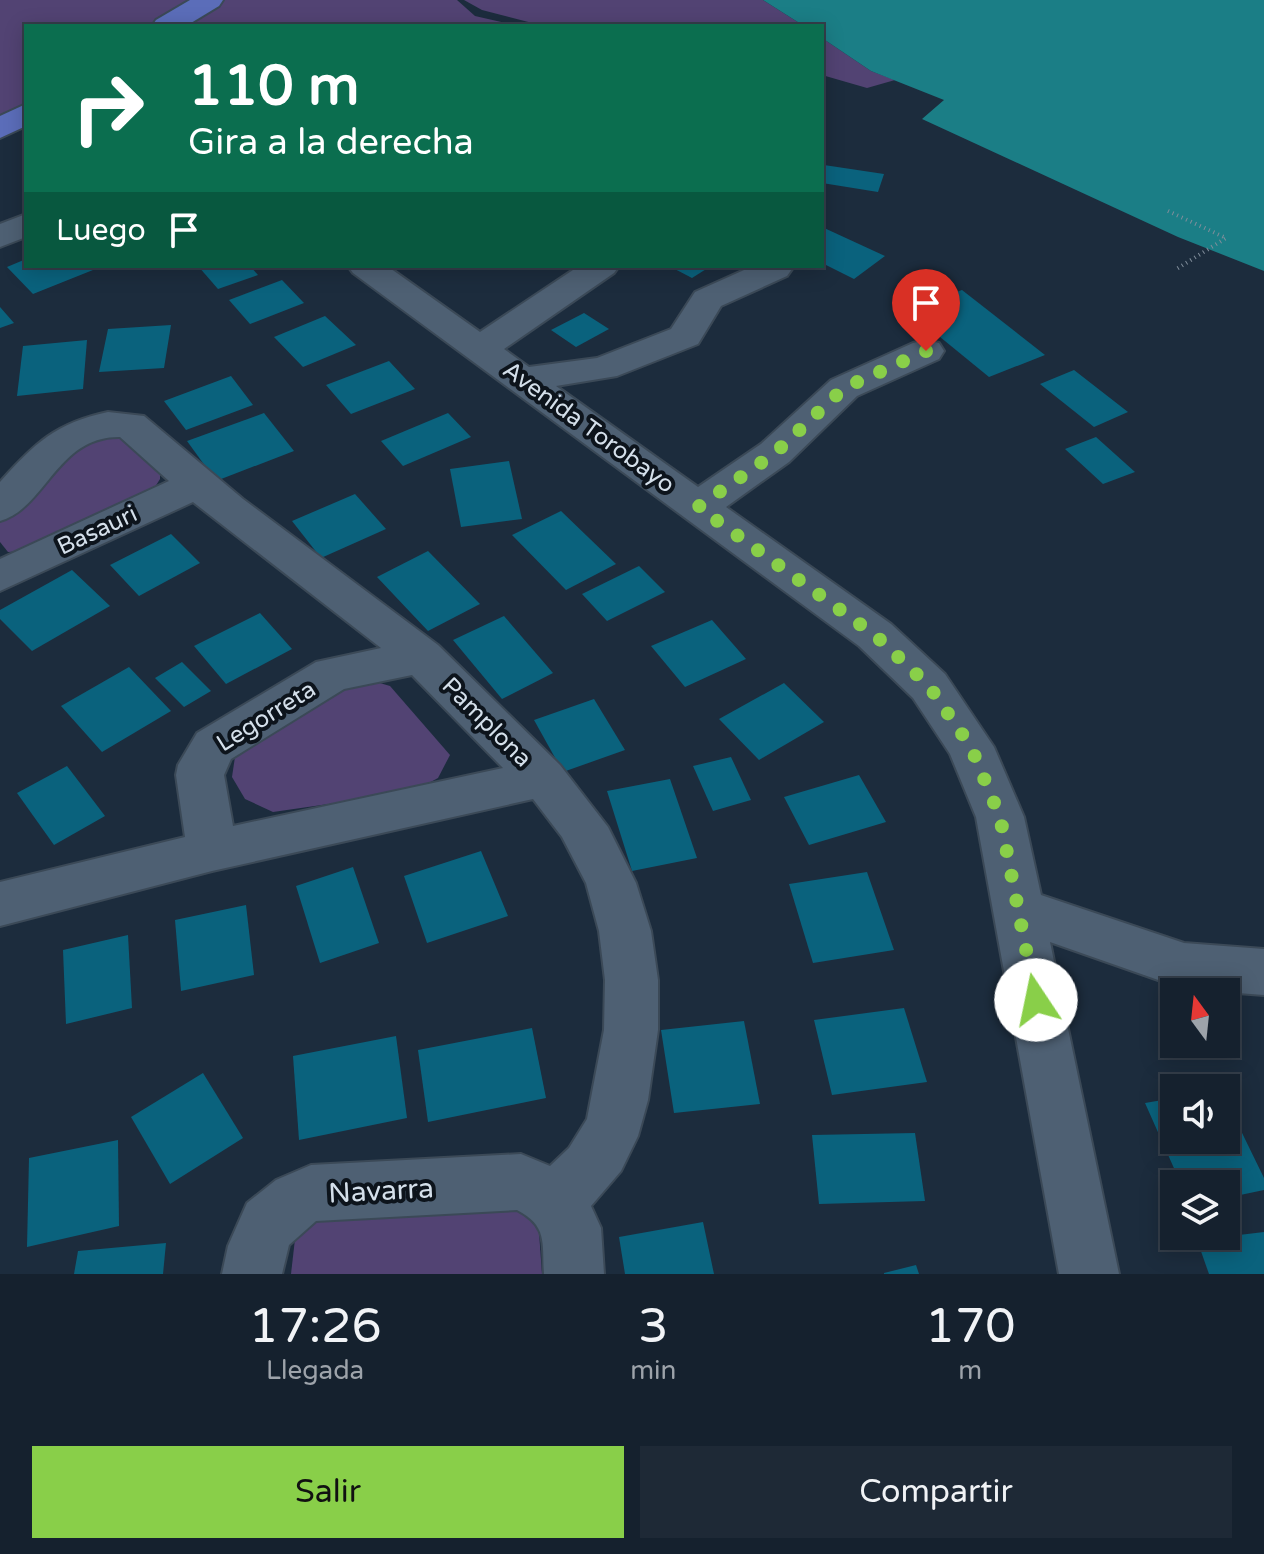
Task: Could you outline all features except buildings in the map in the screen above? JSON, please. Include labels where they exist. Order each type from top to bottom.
[{"type":"main road","points":[[169,24],[209,0]]},
{"type":"main road","points":[[0,129],[24,114]]},
{"type":"street","points":[[0,237],[24,225]]},
{"type":"street","points":[[480,349],[599,268]]},
{"type":"street","points":[[522,379],[604,368],[685,336],[707,299],[775,269]]},
{"type":"street","name":"Avenida Torobayo","points":[[386,271],[480,349],[875,635],[929,686],[971,747],[1000,817],[1089,1274]]},
{"type":"street","points":[[698,507],[775,453],[844,388],[926,351]]},
{"type":"street","name":"Pamplona","points":[[0,507],[68,436],[105,424],[130,425],[195,485],[422,657],[543,778],[581,825],[601,860],[617,900],[628,943],[632,987],[631,1035],[620,1110],[612,1136],[579,1181],[555,1199]]},
{"type":"street","name":"Basauri","points":[[2,571],[195,485]]},
{"type":"street","name":"Legorreta","points":[[212,851],[200,775],[202,765],[214,746],[332,674],[422,657]]},
{"type":"street","points":[[0,904],[212,851],[543,778]]},
{"type":"street","points":[[1018,909],[1184,966],[1264,972]]},
{"type":"street","name":"Navarra","points":[[252,1274],[258,1239],[267,1224],[295,1200],[311,1193],[521,1182],[555,1199]]},
{"type":"street","points":[[555,1199],[571,1228],[574,1274]]},
{"type":"path","points":[[1168,211],[1226,238],[1175,270]]},
{"type":"shaded area","points":[[0,0],[457,0],[475,16],[510,24],[24,24],[24,119],[0,115]]},
{"type":"shaded area","points":[[464,0],[763,0],[801,24],[536,24],[482,10]]},
{"type":"shaded area","points":[[763,0],[1264,0],[1264,271],[1178,237],[922,119],[944,100],[871,71],[824,39],[824,24],[801,24]]},
{"type":"shaded area","points":[[824,39],[871,71],[895,80],[867,88],[824,76]]},
{"type":"shaded area","points":[[120,433],[160,471],[155,487],[26,551],[8,552],[0,542],[0,523],[78,441]]},
{"type":"shaded area","points":[[373,681],[390,686],[450,755],[438,778],[412,792],[273,812],[245,799],[232,777],[236,750],[343,685]]},
{"type":"shaded area","points":[[525,1204],[538,1218],[542,1274],[291,1274],[295,1239],[316,1221]]},
{"type":"route","points":[[926,351],[844,388],[775,453],[698,507],[875,635],[929,686],[971,747],[1000,817],[1036,1000]]}]
